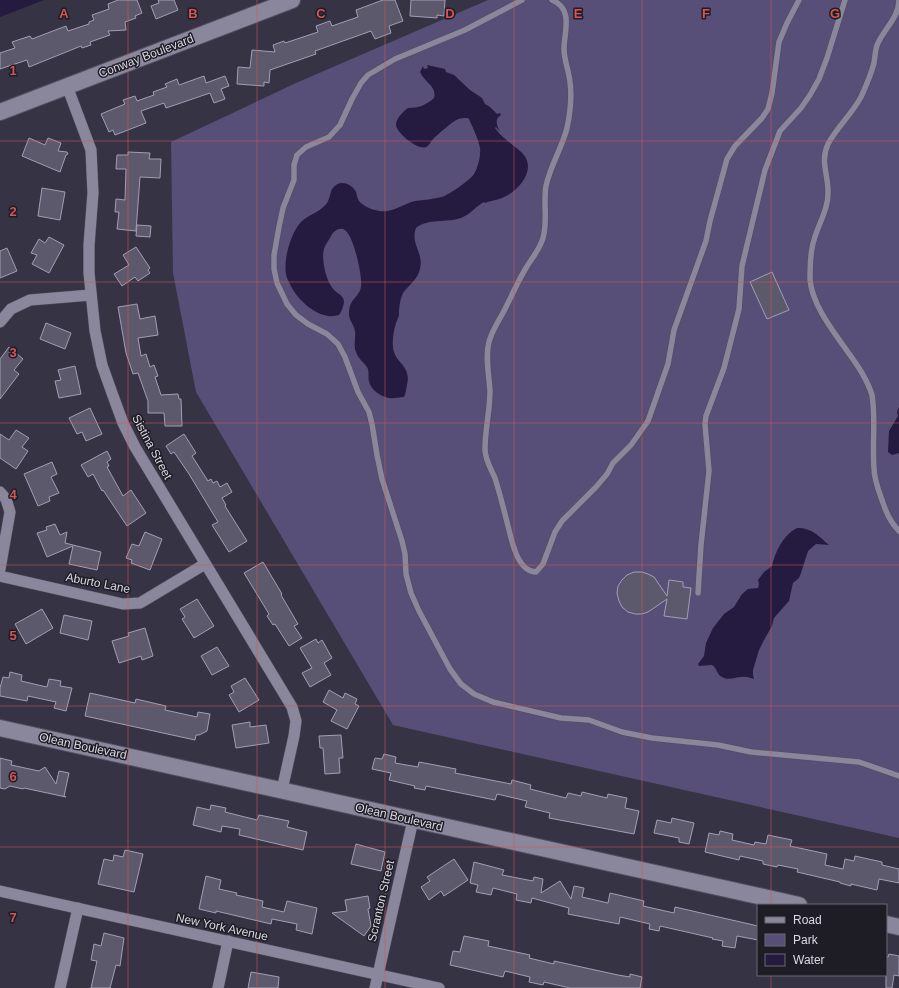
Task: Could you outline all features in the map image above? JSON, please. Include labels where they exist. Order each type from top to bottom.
[{"type":"street","name":"Conway Boulevard","points":[[0,112],[292,0]]},
{"type":"street","name":"Sistina Street","points":[[67,86],[91,150],[93,193],[89,245],[89,273],[95,331],[102,365],[123,422],[147,469],[292,707],[296,721],[282,790]]},
{"type":"street","points":[[0,322],[11,309],[30,300],[91,295]]},
{"type":"street","points":[[0,492],[6,499],[10,512],[0,568]]},
{"type":"street","name":"Aburto Lane","points":[[0,576],[123,604],[140,603],[205,564]]},
{"type":"street","name":"Olean Boulevard","points":[[0,728],[793,904]]},
{"type":"street","name":"Scranton Street","points":[[375,988],[413,820]]},
{"type":"street","name":"New York Avenue","points":[[0,891],[439,988]]},
{"type":"street","points":[[60,988],[78,908]]},
{"type":"street","points":[[887,924],[899,927]]},
{"type":"street","points":[[218,988],[228,941]]},
{"type":"lane","points":[[522,0],[465,30],[395,59],[368,75],[361,83],[352,99],[340,125],[329,136],[306,147],[297,155],[294,164],[294,180],[283,208],[278,227],[274,255],[274,269],[277,283],[287,304],[296,315],[308,324],[327,334],[338,344],[345,357],[372,424],[382,479],[405,554],[406,574],[411,593],[430,634],[461,684],[474,694],[492,702],[561,718],[589,720],[622,732],[652,738],[718,745],[751,752],[859,762],[899,776]]},
{"type":"lane","points":[[552,0],[557,2],[563,8],[567,19],[564,48],[570,82],[570,102],[566,128],[561,148],[546,185],[546,225],[543,238],[494,329],[489,342],[488,352],[490,393],[485,450],[487,461],[501,496],[517,556],[523,566],[530,572],[536,572],[543,564],[555,532],[562,521],[596,487],[607,474],[613,463],[631,445],[648,421],[668,364],[676,323],[706,241],[727,159],[735,146],[762,118],[768,109],[772,93],[779,42],[787,23],[800,0]]},
{"type":"lane","points":[[698,593],[701,545],[709,471],[705,424],[706,416],[724,368],[739,309],[742,266],[765,170],[780,131],[801,108],[819,79],[845,0]]},
{"type":"lane","points":[[898,0],[899,6],[894,19],[877,44],[869,79],[860,99],[828,144],[824,155],[828,192],[824,212],[813,242],[810,258],[810,281],[812,294],[820,310],[856,363],[871,393],[873,407],[874,469],[876,483],[887,515],[892,524],[899,531]]},
{"type":"green space","points":[[488,0],[899,0],[899,838],[393,725],[196,392],[173,273],[171,142],[296,83]]},
{"type":"water","points":[[0,0],[44,0],[0,17]]},
{"type":"water","points":[[427,65],[445,69],[446,72],[454,75],[470,90],[482,98],[485,104],[497,114],[500,113],[501,115],[497,118],[497,123],[500,132],[496,127],[495,128],[525,157],[528,163],[528,170],[526,176],[517,188],[504,197],[485,203],[484,202],[461,218],[426,223],[416,228],[415,239],[421,263],[420,269],[415,279],[402,295],[393,341],[396,357],[407,373],[408,378],[406,392],[404,397],[391,398],[379,394],[371,387],[368,369],[358,357],[355,349],[355,331],[349,316],[349,309],[352,301],[360,291],[361,282],[359,265],[354,246],[347,232],[341,229],[334,232],[325,246],[323,253],[325,270],[329,282],[344,301],[343,308],[339,315],[330,316],[320,314],[301,300],[287,278],[286,257],[296,228],[306,218],[318,211],[327,203],[332,189],[336,185],[342,183],[348,184],[355,189],[357,198],[364,205],[369,208],[385,211],[395,209],[415,201],[442,197],[459,187],[474,174],[479,161],[480,148],[469,119],[463,118],[454,121],[435,137],[426,147],[413,144],[403,136],[397,128],[396,125],[398,118],[408,108],[422,106],[434,98],[434,90],[420,72],[423,66],[424,69],[428,68]]},
{"type":"water","points":[[899,407],[899,453],[892,455],[888,452],[889,431],[898,416],[897,412]]},
{"type":"water","points":[[797,528],[803,528],[811,531],[829,545],[816,544],[808,551],[799,578],[793,583],[789,601],[774,618],[772,626],[759,650],[753,670],[754,679],[745,677],[730,679],[725,678],[719,675],[712,665],[699,666],[698,664],[704,656],[706,643],[713,628],[724,614],[734,607],[742,594],[748,589],[758,588],[758,580],[764,572],[772,566],[780,544],[792,531]]},
{"type":"building","points":[[118,0],[137,0],[142,13],[135,16],[136,18],[125,22],[126,30],[108,31],[110,35],[90,42],[91,45],[82,48],[81,46],[29,67],[27,60],[0,69],[0,53],[15,48],[12,42],[30,36],[32,39],[66,26],[68,31],[89,24],[89,22],[94,20],[92,15],[109,9],[108,4]]},
{"type":"building","points":[[158,0],[174,0],[178,10],[156,19],[151,6],[159,3]]},
{"type":"building","points":[[383,0],[395,0],[403,21],[389,26],[391,33],[375,39],[371,31],[315,51],[316,54],[270,70],[269,83],[264,82],[264,86],[237,84],[238,67],[250,68],[252,50],[275,52],[273,45],[284,41],[285,43],[318,32],[316,26],[330,21],[332,26],[358,17],[356,10]]},
{"type":"building","points":[[411,0],[445,0],[444,16],[437,15],[437,18],[410,16]]},
{"type":"building","points":[[204,76],[206,83],[225,76],[229,86],[221,89],[225,99],[214,103],[210,93],[166,108],[164,103],[141,111],[146,123],[115,135],[113,130],[109,132],[101,114],[125,104],[123,100],[135,96],[137,101],[154,95],[153,92],[167,87],[165,84],[177,79],[179,85]]},
{"type":"building","points":[[29,138],[45,145],[48,138],[61,143],[58,151],[67,152],[68,154],[66,155],[60,172],[22,156]]},
{"type":"building","points":[[128,152],[150,153],[149,159],[161,159],[160,178],[140,177],[136,231],[117,229],[119,212],[115,212],[116,199],[125,200],[126,169],[116,169],[117,155],[128,155]]},
{"type":"building","points":[[42,188],[65,192],[60,220],[38,216]]},
{"type":"building","points":[[137,225],[151,226],[150,237],[136,236]]},
{"type":"building","points":[[49,237],[64,245],[49,273],[32,264],[37,255],[31,253],[39,239],[45,243]]},
{"type":"building","points":[[136,247],[150,268],[148,270],[150,273],[138,281],[135,277],[122,286],[114,274],[129,265],[123,255]]},
{"type":"building","points":[[7,248],[17,271],[0,278],[0,251]]},
{"type":"building","points":[[772,272],[789,310],[767,319],[750,282]]},
{"type":"building","points":[[137,304],[140,319],[155,316],[158,335],[138,338],[141,356],[146,354],[150,367],[154,365],[158,376],[155,377],[161,395],[178,394],[179,399],[181,399],[182,426],[165,426],[164,413],[148,413],[148,401],[138,373],[133,374],[126,353],[118,307]]},
{"type":"building","points":[[46,323],[71,333],[65,349],[40,339]]},
{"type":"building","points":[[9,347],[23,359],[14,370],[19,374],[0,399],[0,359]]},
{"type":"building","points":[[75,366],[81,394],[59,398],[55,381],[61,380],[58,370]]},
{"type":"building","points":[[90,408],[102,434],[86,441],[82,432],[77,434],[69,418]]},
{"type":"building","points":[[16,430],[29,438],[22,447],[28,451],[16,469],[0,458],[0,434],[9,440]]},
{"type":"building","points":[[184,434],[196,453],[192,456],[208,481],[211,479],[213,483],[217,481],[220,487],[227,483],[232,492],[222,498],[226,505],[225,506],[247,541],[229,552],[212,525],[218,522],[174,452],[171,454],[166,446]]},
{"type":"building","points":[[107,451],[111,459],[107,462],[109,466],[107,467],[123,496],[131,490],[146,513],[127,526],[103,490],[102,491],[93,474],[88,477],[81,465]]},
{"type":"building","points":[[52,462],[57,474],[51,477],[59,493],[49,497],[50,501],[38,506],[24,474]]},
{"type":"building","points":[[55,524],[60,535],[67,532],[65,543],[101,552],[97,570],[69,564],[73,546],[47,557],[37,533],[47,530],[46,527]]},
{"type":"building","points":[[145,532],[162,539],[150,570],[131,563],[132,560],[126,558],[132,544],[139,546]]},
{"type":"building","points":[[263,562],[298,624],[294,626],[302,638],[289,646],[275,624],[273,625],[267,616],[269,614],[244,573]]},
{"type":"building","points":[[634,572],[642,572],[654,577],[667,596],[669,580],[683,582],[683,587],[691,588],[687,619],[664,616],[667,599],[648,612],[642,614],[628,612],[622,607],[617,593],[618,586],[627,575]]},
{"type":"building","points":[[197,599],[214,626],[194,638],[182,619],[185,617],[180,609]]},
{"type":"building","points":[[42,609],[53,628],[26,644],[15,624]]},
{"type":"building","points":[[64,615],[92,621],[88,640],[60,633]]},
{"type":"building","points":[[145,628],[153,656],[142,660],[141,656],[119,663],[112,641],[129,636],[128,633]]},
{"type":"building","points":[[316,639],[318,643],[322,640],[332,658],[324,663],[331,675],[310,687],[302,673],[312,668],[300,648]]},
{"type":"building","points":[[217,647],[229,666],[212,675],[201,656]]},
{"type":"building","points":[[10,672],[22,675],[21,681],[47,687],[49,679],[61,681],[60,686],[72,688],[66,711],[54,708],[56,702],[28,696],[27,701],[0,696],[0,688],[3,677],[9,678]]},
{"type":"building","points":[[245,678],[259,700],[239,712],[229,695],[234,692],[231,686]]},
{"type":"building","points":[[329,690],[343,698],[345,693],[357,699],[355,704],[359,706],[347,729],[331,721],[337,710],[323,702]]},
{"type":"building","points":[[90,693],[135,703],[136,699],[166,706],[165,710],[197,717],[198,712],[210,714],[207,731],[196,735],[195,740],[85,716]]},
{"type":"building","points":[[250,722],[250,727],[266,725],[269,743],[236,748],[232,725]]},
{"type":"building","points":[[341,735],[343,758],[339,758],[340,773],[325,774],[323,748],[320,748],[319,736]]},
{"type":"building","points":[[384,754],[396,757],[395,763],[418,767],[419,762],[456,769],[455,773],[511,784],[512,780],[531,785],[530,789],[566,798],[568,793],[581,796],[582,792],[607,798],[608,794],[627,798],[625,808],[639,811],[634,834],[549,818],[550,813],[525,807],[527,801],[497,794],[495,800],[426,786],[425,790],[414,788],[415,786],[389,780],[391,773],[372,769],[375,758],[382,759]]},
{"type":"building","points":[[0,758],[12,761],[11,765],[39,771],[45,767],[56,784],[59,771],[69,773],[64,796],[66,797],[10,786],[5,789],[0,788]]},
{"type":"building","points":[[211,805],[226,808],[225,812],[257,820],[259,815],[289,821],[287,827],[307,832],[303,850],[239,835],[240,829],[222,826],[221,832],[193,825],[197,807],[210,810]]},
{"type":"building","points":[[672,818],[694,823],[689,844],[679,842],[679,838],[654,833],[657,820],[671,823]]},
{"type":"building","points":[[720,831],[733,834],[732,840],[754,845],[755,842],[766,844],[768,835],[792,840],[790,846],[827,854],[825,865],[843,869],[845,859],[854,861],[855,856],[882,862],[882,865],[899,869],[899,883],[879,879],[877,890],[851,884],[851,886],[797,872],[798,869],[763,864],[763,861],[740,856],[739,860],[705,852],[709,833],[719,835]]},
{"type":"building","points":[[356,844],[385,852],[381,871],[351,864]]},
{"type":"building","points":[[125,850],[143,854],[134,892],[98,884],[104,859],[113,861],[114,855],[123,857]]},
{"type":"building","points":[[454,859],[468,880],[444,896],[441,891],[429,900],[421,887],[430,881],[427,877]]},
{"type":"building","points":[[474,862],[504,870],[502,875],[533,881],[534,877],[543,879],[541,893],[560,881],[571,899],[574,886],[584,888],[582,897],[608,903],[610,893],[644,901],[643,906],[674,913],[675,907],[757,926],[757,940],[737,936],[735,948],[722,946],[723,941],[712,939],[713,938],[660,926],[659,931],[649,929],[650,924],[620,917],[619,924],[568,914],[569,908],[532,898],[531,903],[516,900],[517,894],[493,888],[491,895],[476,892],[478,885],[470,883]]},
{"type":"building","points":[[206,876],[221,880],[219,889],[237,893],[236,895],[263,901],[262,907],[284,912],[287,901],[317,908],[312,934],[296,930],[297,924],[272,919],[271,924],[216,911],[216,913],[199,909]]},
{"type":"building","points":[[368,896],[370,908],[368,909],[371,926],[364,936],[332,913],[347,911],[345,900]]},
{"type":"building","points":[[104,933],[124,938],[120,966],[116,965],[110,988],[91,988],[97,961],[91,960],[94,944],[101,946]]},
{"type":"building","points":[[464,936],[489,941],[488,946],[530,955],[529,958],[554,964],[554,961],[618,975],[630,977],[630,974],[642,977],[640,988],[570,988],[544,982],[543,985],[529,982],[530,977],[505,971],[503,977],[450,965],[453,951],[460,952]]},
{"type":"building","points":[[889,954],[899,956],[899,976],[894,975],[892,988],[886,988]]},
{"type":"building","points":[[251,972],[279,977],[278,988],[248,988]]}]
